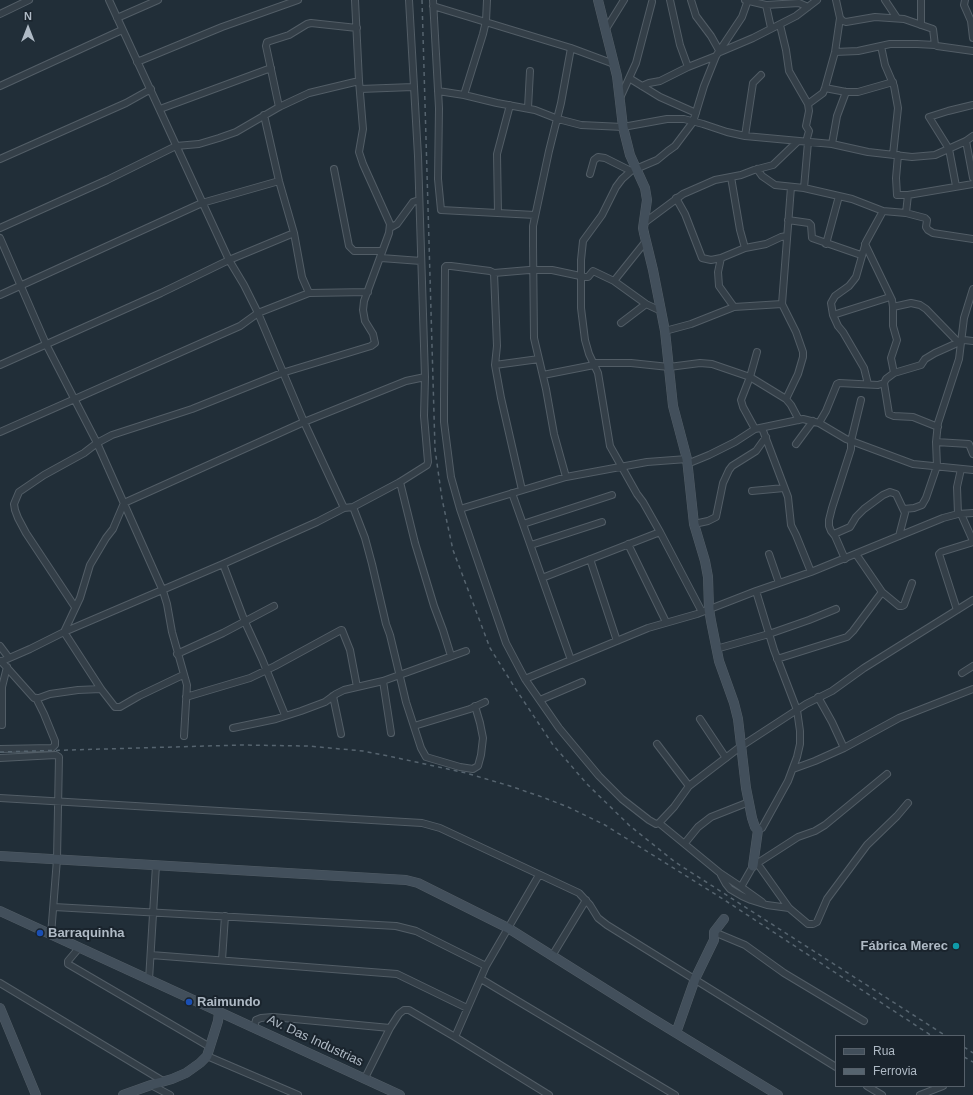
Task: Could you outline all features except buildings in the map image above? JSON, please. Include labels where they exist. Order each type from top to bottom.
[{"type":"street","points":[[0,14],[29,0]]},
{"type":"street","points":[[108,0],[151,89],[229,260],[244,285],[258,314],[282,373],[344,508]]},
{"type":"street","points":[[117,18],[158,0]]},
{"type":"street","points":[[137,62],[222,27],[298,0]]},
{"type":"street","points":[[75,607],[26,533],[18,518],[14,504],[17,495],[26,486],[84,453],[97,443],[112,436],[192,409],[282,373],[374,345],[375,340],[363,316],[363,310],[390,228],[388,216],[363,164],[360,152],[363,129],[355,0]]},
{"type":"street","points":[[0,749],[52,748],[55,745],[44,714],[36,698],[31,695],[1,661],[64,632],[163,591],[317,522],[344,508],[353,507],[400,482],[427,465],[424,416],[425,377],[419,200],[409,0]]},
{"type":"street","points":[[464,95],[481,45],[486,21],[487,0]]},
{"type":"street","points":[[598,0],[614,64],[623,127],[634,170],[645,188],[647,200],[643,228],[665,331],[674,406],[687,461],[694,524],[707,572],[705,611]]},
{"type":"street","points":[[606,29],[624,0]]},
{"type":"street","points":[[670,0],[680,45],[688,67]]},
{"type":"street","points":[[691,0],[696,16],[710,36],[718,54]]},
{"type":"street","points":[[808,7],[798,3],[766,6],[747,0],[742,17],[718,54],[704,86],[694,122],[675,146],[668,152],[657,160],[634,170],[622,179],[616,187],[602,214],[583,241],[581,260],[583,325],[589,354],[594,364],[600,384],[602,404],[610,446],[705,611],[738,718],[740,747],[749,802],[755,827],[758,830],[755,865],[789,908],[808,924],[813,924],[817,922],[827,900],[866,845],[897,816],[908,803]]},
{"type":"street","points":[[642,86],[664,80],[688,67],[780,25],[796,16],[817,0]]},
{"type":"street","points":[[808,104],[823,93],[825,88],[834,52],[840,18],[836,0]]},
{"type":"street","points":[[885,0],[897,18]]},
{"type":"street","points":[[921,0],[921,25]]},
{"type":"street","points":[[965,0],[964,5],[971,21],[973,38]]},
{"type":"street","points":[[620,98],[636,63],[652,2]]},
{"type":"street","points":[[535,215],[440,210],[438,179],[439,108],[433,3],[571,48],[614,64]]},
{"type":"street","points":[[766,6],[771,28]]},
{"type":"street","points":[[840,18],[846,22],[870,17],[897,18],[933,29],[936,45]]},
{"type":"street","points":[[279,108],[266,46],[267,42],[289,36],[311,23],[357,28]]},
{"type":"street","points":[[780,25],[789,72],[808,104],[809,111],[806,124],[809,131],[804,188]]},
{"type":"street","points":[[0,86],[122,30]]},
{"type":"street","points":[[834,52],[858,51],[900,43],[936,45],[943,48],[973,51]]},
{"type":"street","points":[[881,46],[885,65],[893,82],[897,96],[898,116],[895,155],[896,193],[900,196],[973,184]]},
{"type":"street","points":[[566,477],[554,434],[534,338],[533,226],[549,151],[558,119],[571,48]]},
{"type":"street","points":[[160,109],[271,68]]},
{"type":"street","points":[[528,108],[530,71]]},
{"type":"street","points":[[745,136],[753,83],[761,74]]},
{"type":"street","points":[[630,78],[660,97],[696,113]]},
{"type":"street","points":[[0,228],[107,180],[176,146],[199,144],[236,132],[309,93],[359,81]]},
{"type":"street","points":[[825,88],[846,92],[858,92],[893,82]]},
{"type":"street","points":[[360,89],[413,87]]},
{"type":"street","points":[[0,159],[126,103],[151,89]]},
{"type":"street","points":[[438,91],[528,108],[558,119],[581,125],[623,127],[667,119],[684,119],[745,136],[797,142],[832,144],[868,152],[912,157],[935,155],[966,141],[973,136]]},
{"type":"street","points":[[832,144],[837,116],[846,92]]},
{"type":"street","points":[[498,213],[497,154],[510,105]]},
{"type":"street","points":[[956,186],[949,149],[930,117],[973,105]]},
{"type":"street","points":[[264,116],[279,180],[294,233],[302,278],[309,293]]},
{"type":"street","points":[[966,141],[973,178]]},
{"type":"street","points":[[644,223],[676,198],[715,180],[741,175],[773,165],[797,142]]},
{"type":"street","points":[[590,174],[594,160],[598,157],[605,158],[634,170]]},
{"type":"street","points":[[334,169],[349,246],[354,251],[421,261]]},
{"type":"street","points":[[758,169],[762,176],[775,185],[804,188],[857,200],[883,211],[906,213],[925,218],[927,220],[926,227],[933,233],[973,239]]},
{"type":"street","points":[[731,177],[740,230],[745,248]]},
{"type":"street","points":[[0,295],[202,203],[279,180]]},
{"type":"street","points":[[786,399],[798,374],[803,352],[796,332],[782,304],[791,187]]},
{"type":"street","points":[[906,213],[908,195]]},
{"type":"street","points":[[826,244],[839,196]]},
{"type":"street","points":[[676,198],[685,214],[702,258],[711,260],[721,258],[745,248],[766,244],[780,237],[787,236]]},
{"type":"street","points":[[390,228],[397,224],[413,202],[419,200]]},
{"type":"street","points":[[868,384],[864,368],[838,326],[831,303],[832,299],[849,286],[856,277],[865,244],[883,211]]},
{"type":"street","points":[[788,220],[809,223],[811,225],[812,238],[861,255]]},
{"type":"street","points":[[0,365],[161,293],[229,260],[294,233]]},
{"type":"street","points":[[0,238],[46,344],[97,443],[163,591],[177,654],[187,685],[184,736]]},
{"type":"street","points":[[614,281],[646,241]]},
{"type":"street","points":[[865,244],[890,297],[893,307],[893,326],[897,340],[892,358],[894,373]]},
{"type":"street","points":[[721,258],[718,272],[719,286],[734,307]]},
{"type":"street","points":[[661,311],[646,304],[614,281],[593,271],[588,277],[560,271],[533,270],[494,273],[490,271],[446,266],[444,422],[451,477],[460,509],[506,643],[525,679],[559,728],[598,776],[622,799],[649,820],[656,824],[659,823],[720,873],[767,905]]},
{"type":"street","points":[[494,273],[496,346],[495,365],[522,490]]},
{"type":"street","points":[[904,509],[922,505],[926,498],[937,466],[936,442],[938,427],[959,359],[959,342],[964,318],[973,289]]},
{"type":"street","points":[[0,432],[240,326],[258,314],[309,293],[368,292]]},
{"type":"street","points":[[834,315],[890,297]]},
{"type":"street","points":[[893,307],[911,303],[920,305],[959,342]]},
{"type":"street","points":[[621,323],[646,304]]},
{"type":"street","points":[[665,331],[691,324],[734,307],[782,304]]},
{"type":"street","points":[[938,427],[913,417],[894,416],[889,414],[884,383],[886,379],[894,373],[921,365],[929,356],[959,342],[970,341],[973,336]]},
{"type":"street","points":[[755,429],[741,404],[743,392],[750,377],[756,352]]},
{"type":"street","points":[[495,365],[539,359]]},
{"type":"street","points":[[543,376],[606,362],[669,367],[707,362],[750,377],[786,399],[799,420]]},
{"type":"street","points":[[64,632],[75,607],[90,565],[113,529],[124,503],[304,422],[406,381],[425,377]]},
{"type":"street","points":[[796,444],[826,411],[838,383],[884,383]]},
{"type":"street","points":[[845,558],[829,526],[829,520],[851,449],[851,441],[861,400]]},
{"type":"street","points":[[460,509],[566,477],[647,462],[687,461],[723,448],[755,429],[799,420],[816,422],[839,436],[913,464],[973,470]]},
{"type":"street","points":[[762,428],[788,497],[791,525],[811,572]]},
{"type":"street","points":[[694,524],[708,521],[716,517],[723,482],[729,470],[732,466],[756,451],[766,437]]},
{"type":"street","points":[[936,442],[959,442],[969,444],[973,454]]},
{"type":"street","points":[[956,610],[939,554],[941,552],[973,542],[959,514],[958,487],[961,469]]},
{"type":"street","points":[[400,482],[414,543],[434,606],[444,630],[451,656]]},
{"type":"street","points":[[752,491],[784,488]]},
{"type":"street","points":[[834,534],[850,527],[860,513],[886,493],[890,492],[896,494],[904,509],[904,518],[899,536]]},
{"type":"street","points":[[512,493],[571,660]]},
{"type":"street","points":[[523,524],[612,495]]},
{"type":"street","points":[[353,507],[367,544],[406,702],[421,748],[426,756],[460,767],[474,769],[480,764],[483,744],[482,733],[475,706]]},
{"type":"street","points":[[525,679],[648,628],[689,617],[756,591],[811,572],[943,518],[959,514],[973,513]]},
{"type":"street","points":[[531,544],[602,522]]},
{"type":"street","points":[[542,578],[660,532]]},
{"type":"street","points":[[628,544],[666,622]]},
{"type":"street","points":[[769,554],[779,583]]},
{"type":"street","points":[[856,554],[882,592],[899,606],[902,606],[906,602],[912,583]]},
{"type":"street","points":[[590,559],[617,641]]},
{"type":"street","points":[[223,564],[245,622],[267,670],[285,715]]},
{"type":"street","points":[[756,591],[777,659],[797,710],[800,731],[800,744],[793,769],[762,828],[758,830]]},
{"type":"street","points":[[777,659],[847,637],[882,592]]},
{"type":"street","points":[[659,823],[674,807],[689,786],[740,747],[818,697],[832,691],[864,668],[973,600]]},
{"type":"street","points":[[177,654],[245,622],[274,606]]},
{"type":"street","points":[[716,649],[769,634],[836,609]]},
{"type":"street","points":[[186,697],[250,678],[340,630],[342,630],[350,650],[357,687]]},
{"type":"street","points":[[64,632],[101,689],[115,707],[120,707],[139,696],[183,675]]},
{"type":"street","points":[[0,646],[9,658]]},
{"type":"street","points":[[233,728],[285,715],[325,702],[344,690],[383,681],[466,651]]},
{"type":"street","points":[[962,673],[973,666]]},
{"type":"street","points":[[2,725],[2,687],[7,667]]},
{"type":"street","points":[[383,681],[391,733]]},
{"type":"street","points":[[540,700],[582,682]]},
{"type":"street","points":[[36,698],[61,692],[101,689]]},
{"type":"street","points":[[793,769],[844,748],[899,718],[973,689]]},
{"type":"street","points":[[333,696],[342,734]]},
{"type":"street","points":[[818,697],[844,748]]},
{"type":"street","points":[[414,726],[485,702]]},
{"type":"street","points":[[700,719],[726,758]]},
{"type":"street","points":[[658,744],[689,786]]},
{"type":"street","points":[[0,758],[58,756],[57,859],[51,935]]},
{"type":"street","points":[[741,887],[755,865],[798,837],[815,831],[825,825],[886,774]]},
{"type":"street","points":[[0,798],[422,823],[440,828],[579,893],[602,922],[835,1066]]},
{"type":"street","points":[[685,843],[698,827],[711,818],[749,802]]},
{"type":"street","points":[[0,856],[406,880],[418,882],[508,928],[778,1095]]},
{"type":"street","points":[[149,980],[156,865]]},
{"type":"street","points":[[720,873],[730,889],[751,900],[767,905],[789,908]]},
{"type":"street","points":[[455,1037],[486,966],[539,875]]},
{"type":"street","points":[[552,956],[586,900]]},
{"type":"street","points":[[54,907],[373,924],[404,927],[416,931],[486,966]]},
{"type":"street","name":"Av. Das Industrias","points":[[0,911],[400,1095]]},
{"type":"street","points":[[222,960],[225,916]]},
{"type":"street","points":[[676,1033],[695,980],[711,948],[714,940],[714,932],[724,919]]},
{"type":"street","points":[[714,932],[745,946],[784,973],[864,1022]]},
{"type":"street","points":[[79,948],[68,961],[68,964],[209,1051],[298,1095]]},
{"type":"street","points":[[151,955],[397,974],[467,1008]]},
{"type":"street","points":[[481,979],[675,1095]]},
{"type":"street","points":[[0,983],[163,1081]]},
{"type":"street","points":[[0,1008],[36,1095]]},
{"type":"street","points":[[365,1078],[390,1028],[399,1014],[404,1010],[409,1010],[549,1095]]},
{"type":"street","points":[[122,1095],[151,1084],[172,1079],[186,1073],[200,1063],[209,1051],[218,1021],[219,1012]]},
{"type":"street","points":[[254,1028],[256,1020],[273,1017],[390,1028]]},
{"type":"street","points":[[151,1084],[170,1095]]},
{"type":"street","points":[[869,1087],[882,1095]]},
{"type":"street","points":[[920,1095],[940,1087]]},
{"type":"railway","points":[[422,0],[435,449],[442,499],[453,550],[490,648],[553,745],[588,785],[630,826],[675,862],[944,1035]]},
{"type":"railway","points":[[0,752],[242,745],[308,746],[363,751],[466,773],[510,786],[568,807],[605,825],[726,901],[930,1035]]},
{"type":"railway","points":[[965,1048],[973,1053]]},
{"type":"railway","points":[[965,1058],[973,1062]]},
{"type":"place","name":"Barraquinha","points":[[40,933]]},
{"type":"place","name":"Fábrica Merec","points":[[956,946]]},
{"type":"place","name":"Raimundo","points":[[189,1002]]}]
